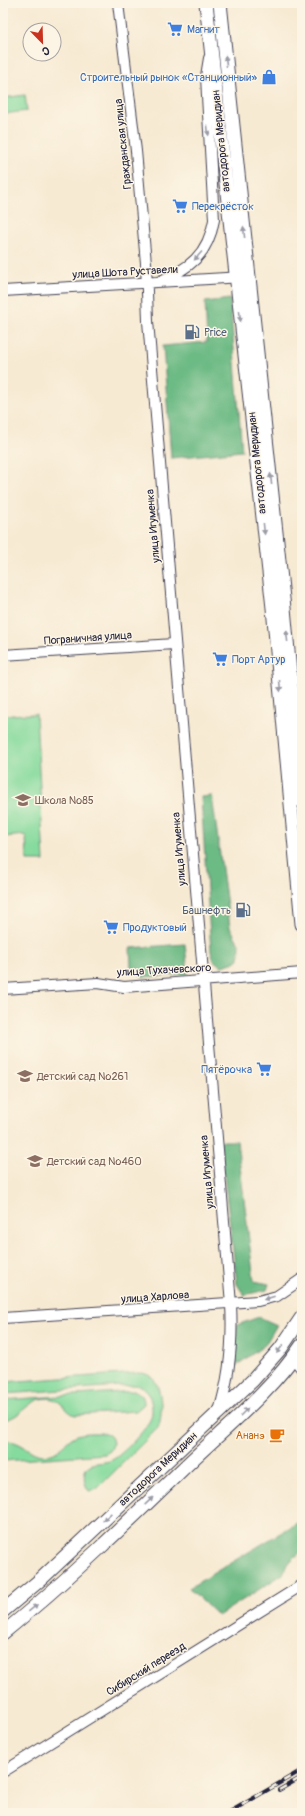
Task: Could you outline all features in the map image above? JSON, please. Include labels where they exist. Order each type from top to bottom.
[{"type":"main road","name":"автодорога Меридиан","points":[[206,3],[210,50],[242,277],[284,608],[302,801]]},
{"type":"main road","name":"автодорога Меридиан","points":[[220,3],[242,277],[302,924]]},
{"type":"main road","name":"автодорога Меридиан","points":[[3,1611],[40,1580],[253,1380],[277,1353],[302,1317]]},
{"type":"main road","name":"автодорога Меридиан","points":[[3,1633],[91,1557],[245,1411],[293,1358],[302,1345]]},
{"type":"street","name":"Гражданская улица","points":[[118,3],[136,151],[147,283]]},
{"type":"street","points":[[158,282],[176,274],[192,263],[204,250],[211,234],[214,220],[207,121],[206,82],[210,50]]},
{"type":"street","name":"улица Шота Руставели","points":[[3,291],[242,277]]},
{"type":"street","name":"улица Игуменка","points":[[147,283],[148,321],[174,644],[231,1304],[231,1362],[219,1411]]},
{"type":"street","name":"Пограничная улица","points":[[3,655],[174,644]]},
{"type":"street","name":"улица Тухачевского","points":[[3,989],[98,983],[124,987],[302,973]]},
{"type":"street","name":"улица Харлова","points":[[3,1318],[231,1304],[268,1299],[277,1296],[302,1279]]},
{"type":"street","points":[[293,1358],[302,1369]]},
{"type":"street","name":"Сибирский переезд","points":[[3,1772],[302,1585]]},
{"type":"green space","points":[[25,95],[27,111],[3,114],[3,98]]},
{"type":"green space","points":[[230,299],[242,451],[171,458],[163,346],[207,342],[205,302]]},
{"type":"green space","points":[[36,714],[44,861],[27,861],[26,835],[3,837],[3,715]]},
{"type":"green space","points":[[212,796],[230,927],[240,946],[239,959],[222,966],[214,961],[211,952],[201,797]]},
{"type":"green space","points":[[185,944],[188,974],[143,977],[131,967],[130,948]]},
{"type":"green space","points":[[220,1141],[237,1141],[254,1281],[269,1284],[267,1290],[244,1295],[237,1284]]},
{"type":"green space","points":[[259,1317],[277,1325],[265,1345],[237,1365],[234,1359],[237,1325]]},
{"type":"green space","points":[[138,1373],[150,1376],[157,1385],[161,1404],[161,1418],[158,1428],[97,1489],[89,1491],[84,1480],[86,1468],[95,1463],[112,1460],[122,1453],[149,1422],[152,1415],[152,1408],[147,1391],[141,1386],[135,1385],[3,1394],[3,1382]]},
{"type":"green space","points":[[135,1391],[142,1396],[144,1402],[144,1404],[136,1411],[75,1415],[69,1412],[56,1400],[45,1398],[32,1403],[16,1415],[3,1420],[3,1400]]},
{"type":"green space","points":[[90,1433],[106,1433],[112,1438],[113,1443],[110,1451],[105,1454],[3,1461],[3,1441],[16,1442],[34,1453],[45,1455],[58,1451],[75,1436]]},
{"type":"green space","points":[[302,1520],[302,1551],[287,1564],[283,1574],[218,1616],[189,1588]]},
{"type":"railway","points":[[298,3],[302,24]]},
{"type":"railway","points":[[228,1813],[302,1770]]},
{"type":"railway","points":[[279,1790],[302,1777]]},
{"type":"place","name":"Магнит","points":[[175,29]]},
{"type":"place","name":"Строительный рынок «Станционный»","points":[[269,77]]},
{"type":"place","name":"Перекрёсток","points":[[180,206]]},
{"type":"place","name":"Price","points":[[192,332]]},
{"type":"place","name":"Порт Артур","points":[[220,659]]},
{"type":"place","name":"Школа №85","points":[[23,800]]},
{"type":"place","name":"Башнефть","points":[[243,910]]},
{"type":"place","name":"Продуктовый","points":[[111,927]]},
{"type":"place","name":"Пятёрочка","points":[[264,1069]]},
{"type":"place","name":"Детский сад №261","points":[[25,1076]]},
{"type":"place","name":"Детский сад №460","points":[[35,1161]]},
{"type":"place","name":"Ананэ","points":[[277,1435]]}]
